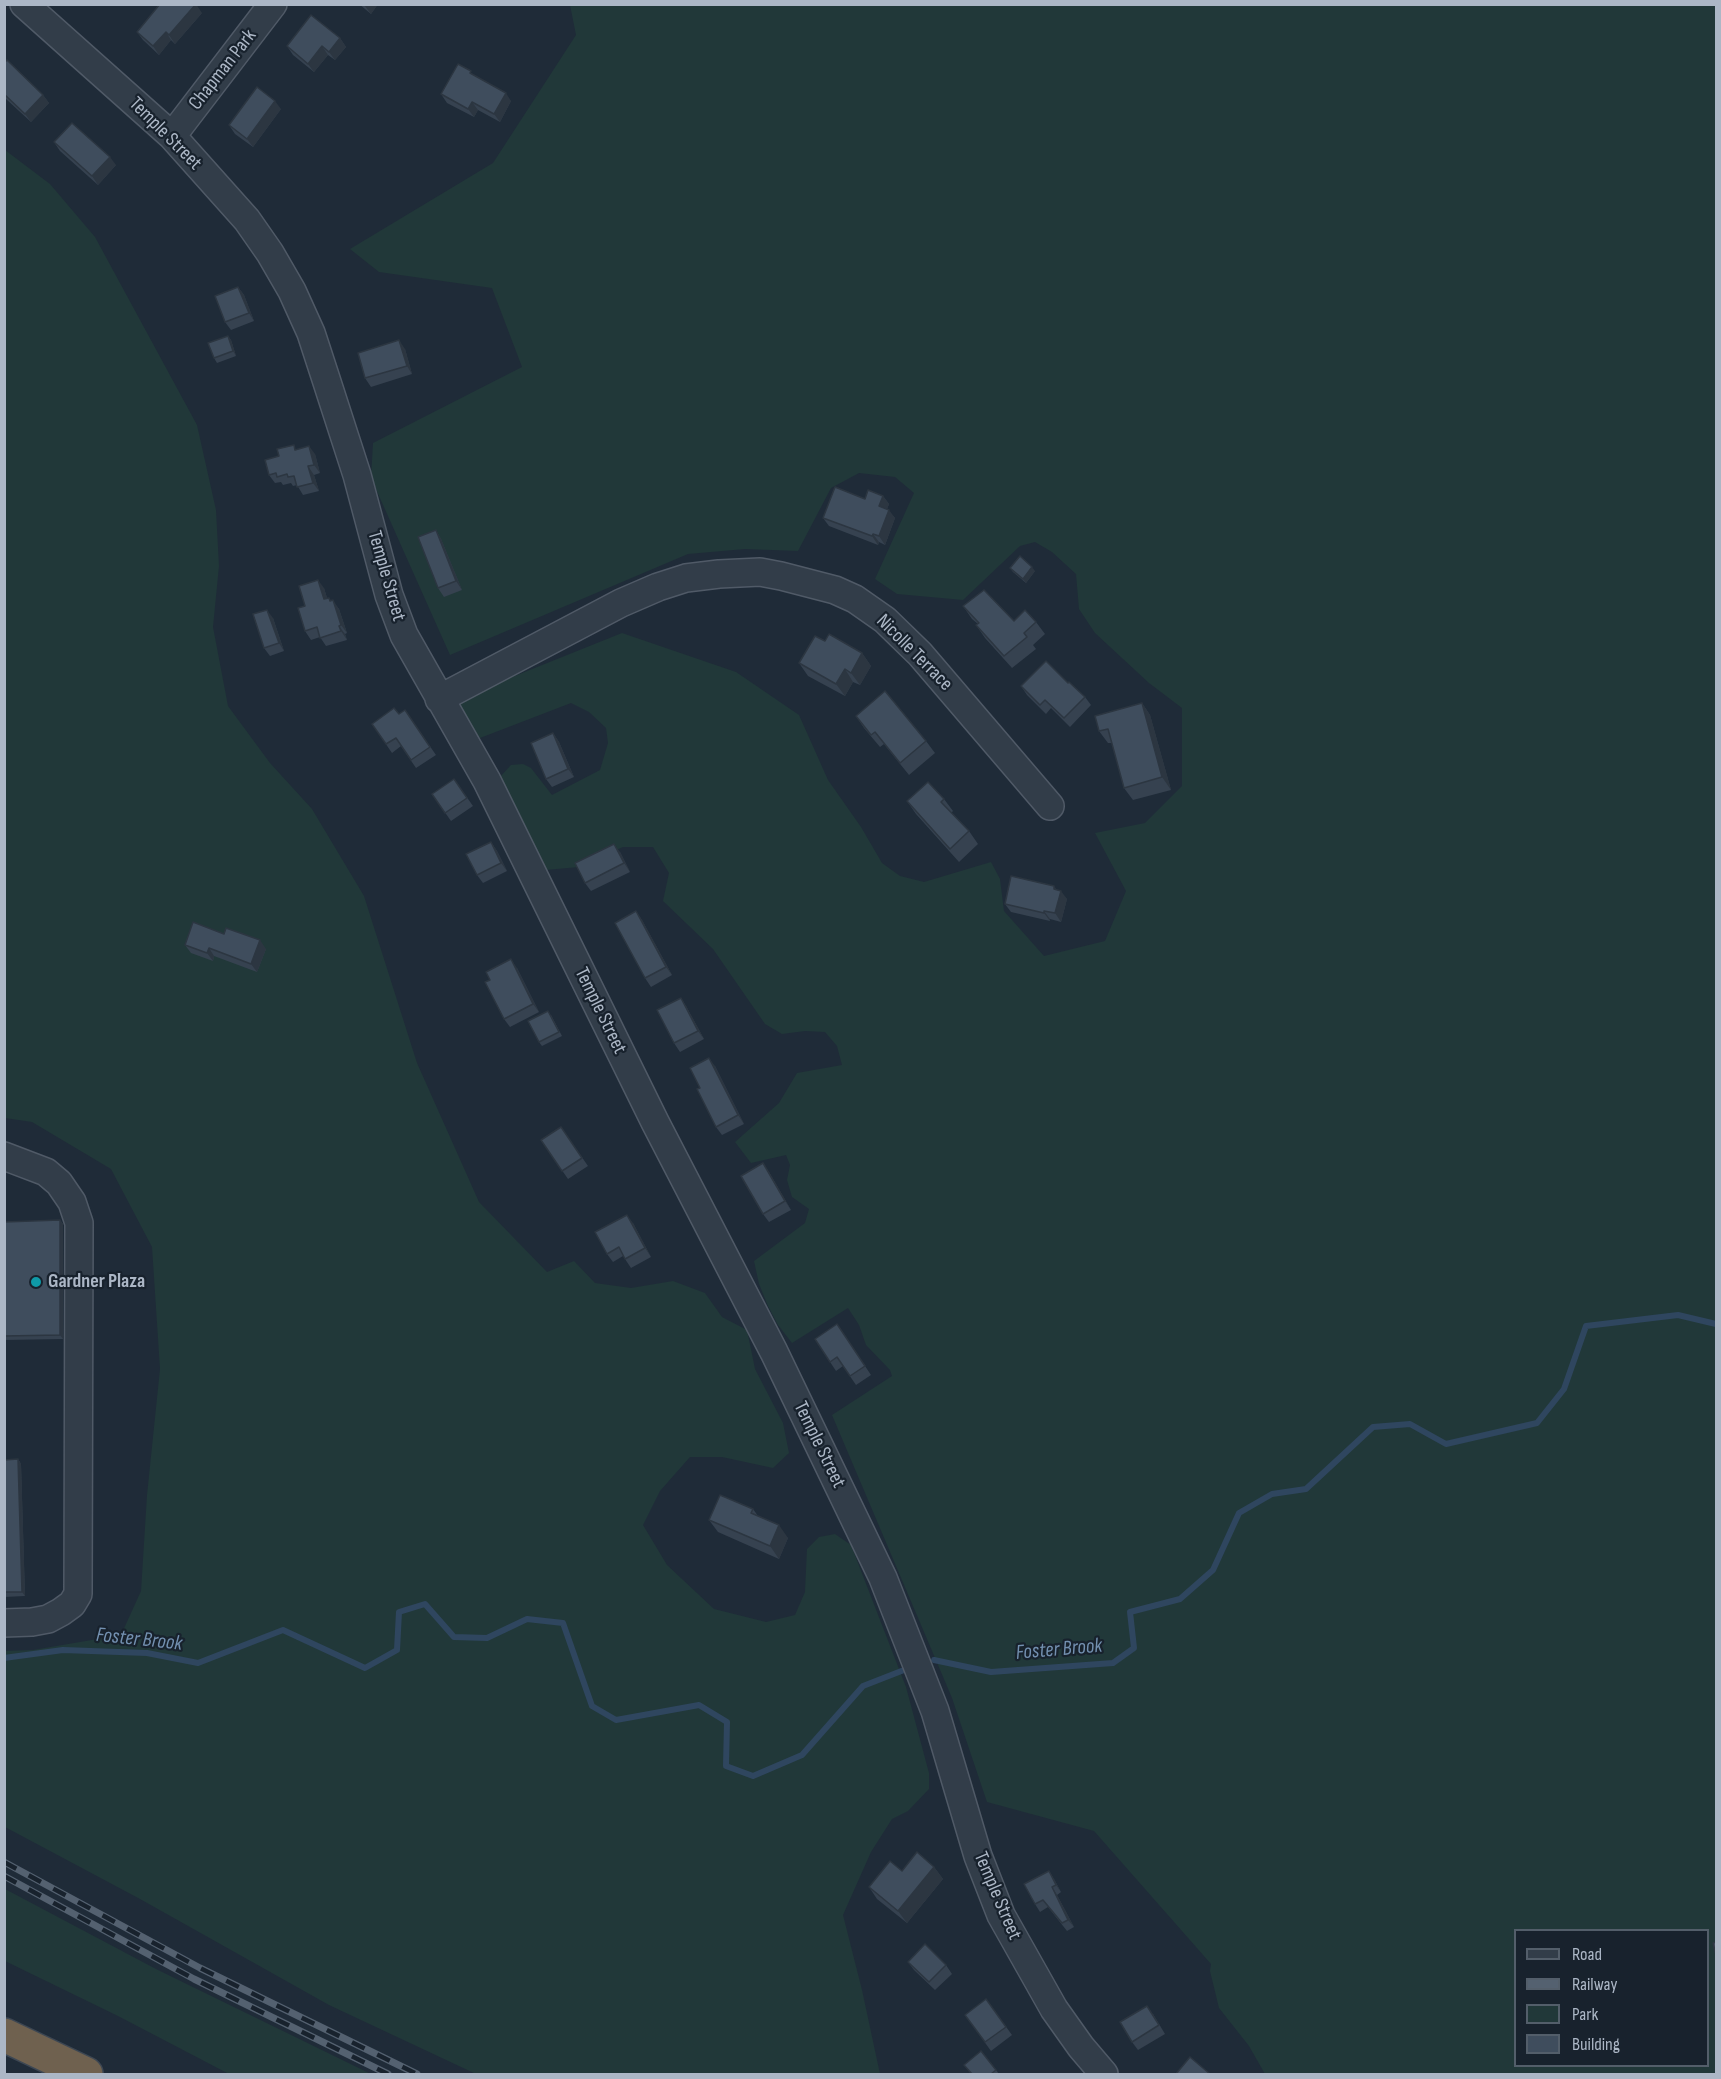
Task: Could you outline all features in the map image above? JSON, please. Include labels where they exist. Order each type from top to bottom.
[{"type":"highway","points":[[4,2035],[86,2074]]},
{"type":"highway","points":[[4,2059],[43,2074]]},
{"type":"street","name":"Temple Street","points":[[24,4],[172,136],[247,220],[270,253],[302,312],[311,333],[357,475],[393,608],[404,635],[487,781],[655,1122],[774,1353],[883,1578],[935,1711],[978,1856],[1001,1914],[1054,2008],[1081,2047],[1104,2074]]},
{"type":"street","name":"Chapman Park","points":[[172,136],[273,4]]},
{"type":"street","name":"Nicolle Terrace","points":[[439,699],[621,603],[658,587],[686,578],[760,572],[835,590],[855,599],[885,620],[920,654],[1050,806]]},
{"type":"street","points":[[4,1156],[46,1172],[59,1183],[72,1203],[79,1223],[78,1594],[72,1604],[48,1619],[4,1623]]},
{"type":"green space","points":[[570,5],[1716,5],[1716,2074],[1265,2074],[1249,2046],[1219,2008],[1210,1971],[1211,1964],[1094,1831],[987,1802],[952,1698],[832,1415],[892,1376],[890,1370],[866,1345],[859,1325],[848,1308],[792,1343],[778,1325],[768,1306],[759,1284],[754,1261],[805,1223],[809,1209],[792,1197],[787,1180],[790,1165],[786,1155],[751,1163],[735,1142],[779,1103],[797,1073],[842,1065],[837,1046],[825,1032],[805,1031],[782,1034],[765,1024],[713,949],[663,901],[669,873],[653,847],[623,847],[579,867],[534,871],[499,778],[511,765],[523,764],[531,768],[552,795],[600,770],[608,743],[606,728],[589,712],[571,703],[480,738],[455,700],[622,633],[736,672],[799,715],[828,780],[861,827],[882,863],[900,876],[924,882],[991,862],[1000,879],[1004,911],[1044,956],[1105,941],[1126,891],[1095,833],[1145,823],[1182,786],[1182,708],[1149,683],[1095,633],[1079,609],[1076,574],[1052,552],[1035,542],[1020,546],[963,600],[897,594],[875,579],[914,493],[895,477],[859,473],[831,488],[798,551],[745,549],[688,554],[450,655],[371,478],[373,443],[522,367],[492,288],[379,272],[350,249],[493,163],[576,35]]},
{"type":"green space","points":[[5,150],[50,184],[95,237],[197,425],[216,510],[219,566],[213,627],[228,706],[270,763],[312,809],[364,896],[417,1063],[479,1202],[547,1272],[574,1261],[595,1283],[631,1288],[673,1281],[705,1293],[722,1317],[747,1330],[755,1369],[783,1423],[789,1453],[773,1468],[722,1457],[690,1457],[660,1491],[643,1525],[667,1565],[714,1609],[766,1622],[795,1615],[805,1592],[807,1549],[819,1537],[835,1534],[851,1545],[906,1687],[929,1773],[929,1789],[908,1811],[892,1819],[871,1852],[843,1915],[880,2074],[476,2074],[329,2005],[140,1899],[5,1827],[5,1651],[33,1650],[121,1635],[141,1591],[147,1495],[160,1369],[152,1247],[111,1169],[32,1122],[5,1118]]},
{"type":"green space","points":[[5,1889],[156,1969],[371,2074],[229,2074],[5,1961]]},
{"type":"building","points":[[160,4],[196,4],[169,35],[166,32],[153,46],[137,32]]},
{"type":"building","points":[[311,15],[340,38],[329,52],[322,46],[308,64],[287,46]]},
{"type":"building","points":[[7,60],[43,95],[25,114],[4,94],[4,63]]},
{"type":"building","points":[[458,64],[506,93],[494,114],[472,102],[468,109],[441,94]]},
{"type":"building","points":[[257,87],[275,101],[247,139],[229,125]]},
{"type":"building","points":[[72,123],[110,157],[92,176],[54,142]]},
{"type":"building","points":[[238,287],[249,313],[225,322],[215,296]]},
{"type":"building","points":[[228,336],[233,351],[214,358],[208,343]]},
{"type":"building","points":[[399,340],[407,366],[365,378],[358,353]]},
{"type":"building","points":[[294,445],[295,450],[309,446],[314,465],[308,466],[313,483],[297,487],[294,476],[288,477],[287,474],[277,477],[276,473],[269,475],[265,460],[279,456],[277,449]]},
{"type":"building","points":[[835,487],[865,499],[868,490],[883,496],[879,506],[889,510],[879,536],[873,534],[872,536],[823,518]]},
{"type":"building","points":[[436,530],[456,581],[438,588],[418,537]]},
{"type":"building","points":[[1020,556],[1032,567],[1023,579],[1010,568]]},
{"type":"building","points":[[318,580],[324,599],[333,600],[341,625],[339,626],[341,631],[320,638],[317,627],[305,631],[298,608],[305,606],[299,586]]},
{"type":"building","points":[[984,590],[1014,621],[1025,610],[1036,622],[1024,633],[1027,637],[1004,656],[976,625],[979,623],[963,606]]},
{"type":"building","points":[[267,610],[279,643],[264,648],[253,614]]},
{"type":"building","points":[[829,634],[862,653],[851,673],[845,669],[836,684],[799,663],[815,636],[825,641]]},
{"type":"building","points":[[1046,661],[1085,697],[1064,718],[1045,700],[1040,705],[1021,686]]},
{"type":"building","points":[[885,691],[926,741],[900,763],[875,732],[871,735],[856,716]]},
{"type":"building","points":[[1142,703],[1162,777],[1124,788],[1108,729],[1099,731],[1095,716]]},
{"type":"building","points":[[394,708],[399,714],[405,710],[430,747],[411,760],[396,738],[386,744],[372,724]]},
{"type":"building","points":[[553,733],[568,769],[546,779],[531,743]]},
{"type":"building","points":[[454,779],[467,798],[445,813],[432,794]]},
{"type":"building","points":[[928,782],[944,799],[941,802],[969,831],[950,849],[907,801]]},
{"type":"building","points":[[491,842],[501,863],[477,875],[466,854]]},
{"type":"building","points":[[614,844],[624,863],[585,883],[575,863]]},
{"type":"building","points":[[1011,876],[1054,886],[1054,889],[1061,891],[1055,913],[1044,911],[1044,913],[1005,904]]},
{"type":"building","points":[[636,911],[666,967],[645,978],[615,923]]},
{"type":"building","points":[[193,922],[224,934],[226,928],[260,940],[251,964],[209,948],[207,953],[185,945]]},
{"type":"building","points":[[511,959],[533,1004],[504,1019],[485,982],[490,980],[486,972]]},
{"type":"building","points":[[681,998],[698,1031],[674,1043],[657,1010]]},
{"type":"building","points":[[548,1011],[559,1032],[539,1042],[528,1021]]},
{"type":"building","points":[[709,1058],[738,1115],[716,1127],[697,1089],[700,1088],[690,1068]]},
{"type":"building","points":[[561,1127],[582,1158],[562,1171],[541,1140]]},
{"type":"building","points":[[763,1163],[785,1201],[763,1214],[741,1176]]},
{"type":"building","points":[[627,1215],[645,1248],[625,1259],[619,1247],[607,1254],[595,1232]]},
{"type":"building","name":"Gardner Plaza","points":[[60,1220],[60,1335],[4,1336],[4,1222]]},
{"type":"building","points":[[837,1324],[865,1366],[850,1376],[837,1357],[830,1362],[815,1339]]},
{"type":"building","points":[[18,1459],[22,1592],[4,1592],[4,1460]]},
{"type":"building","points":[[720,1495],[753,1509],[751,1513],[779,1525],[770,1546],[709,1520]]},
{"type":"building","points":[[917,1852],[934,1867],[898,1911],[869,1887],[890,1861],[902,1871]]},
{"type":"building","points":[[1049,1871],[1056,1885],[1052,1887],[1068,1920],[1062,1923],[1043,1900],[1035,1904],[1024,1884]]},
{"type":"building","points":[[925,1944],[946,1965],[929,1982],[908,1962]]},
{"type":"building","points":[[986,1999],[1006,2027],[985,2042],[965,2015]]},
{"type":"building","points":[[1147,2006],[1159,2025],[1132,2042],[1120,2022]]},
{"type":"building","points":[[981,2051],[996,2070],[991,2074],[972,2074],[964,2065]]},
{"type":"building","points":[[1190,2057],[1210,2074],[1176,2074]]},
{"type":"waterway","name":"Foster Brook","points":[[934,1660],[991,1672],[1113,1663],[1134,1648],[1130,1612],[1180,1599],[1213,1570],[1239,1513],[1272,1494],[1306,1489],[1373,1427],[1410,1424],[1446,1444],[1537,1423],[1564,1389],[1586,1326],[1678,1315],[1716,1324]]},
{"type":"waterway","name":"Foster Brook","points":[[4,1658],[63,1650],[147,1653],[198,1663],[283,1630],[365,1668],[397,1650],[399,1612],[425,1604],[454,1637],[487,1638],[527,1619],[563,1623],[592,1706],[616,1720],[699,1705],[727,1722],[726,1766],[753,1776],[802,1755],[863,1686],[904,1670]]},
{"type":"railway","points":[[4,1862],[200,1968],[417,2074]]},
{"type":"railway","points":[[4,1876],[194,1979],[388,2074]]},
{"type":"place","name":"Gardner Plaza","points":[[36,1282]]}]
